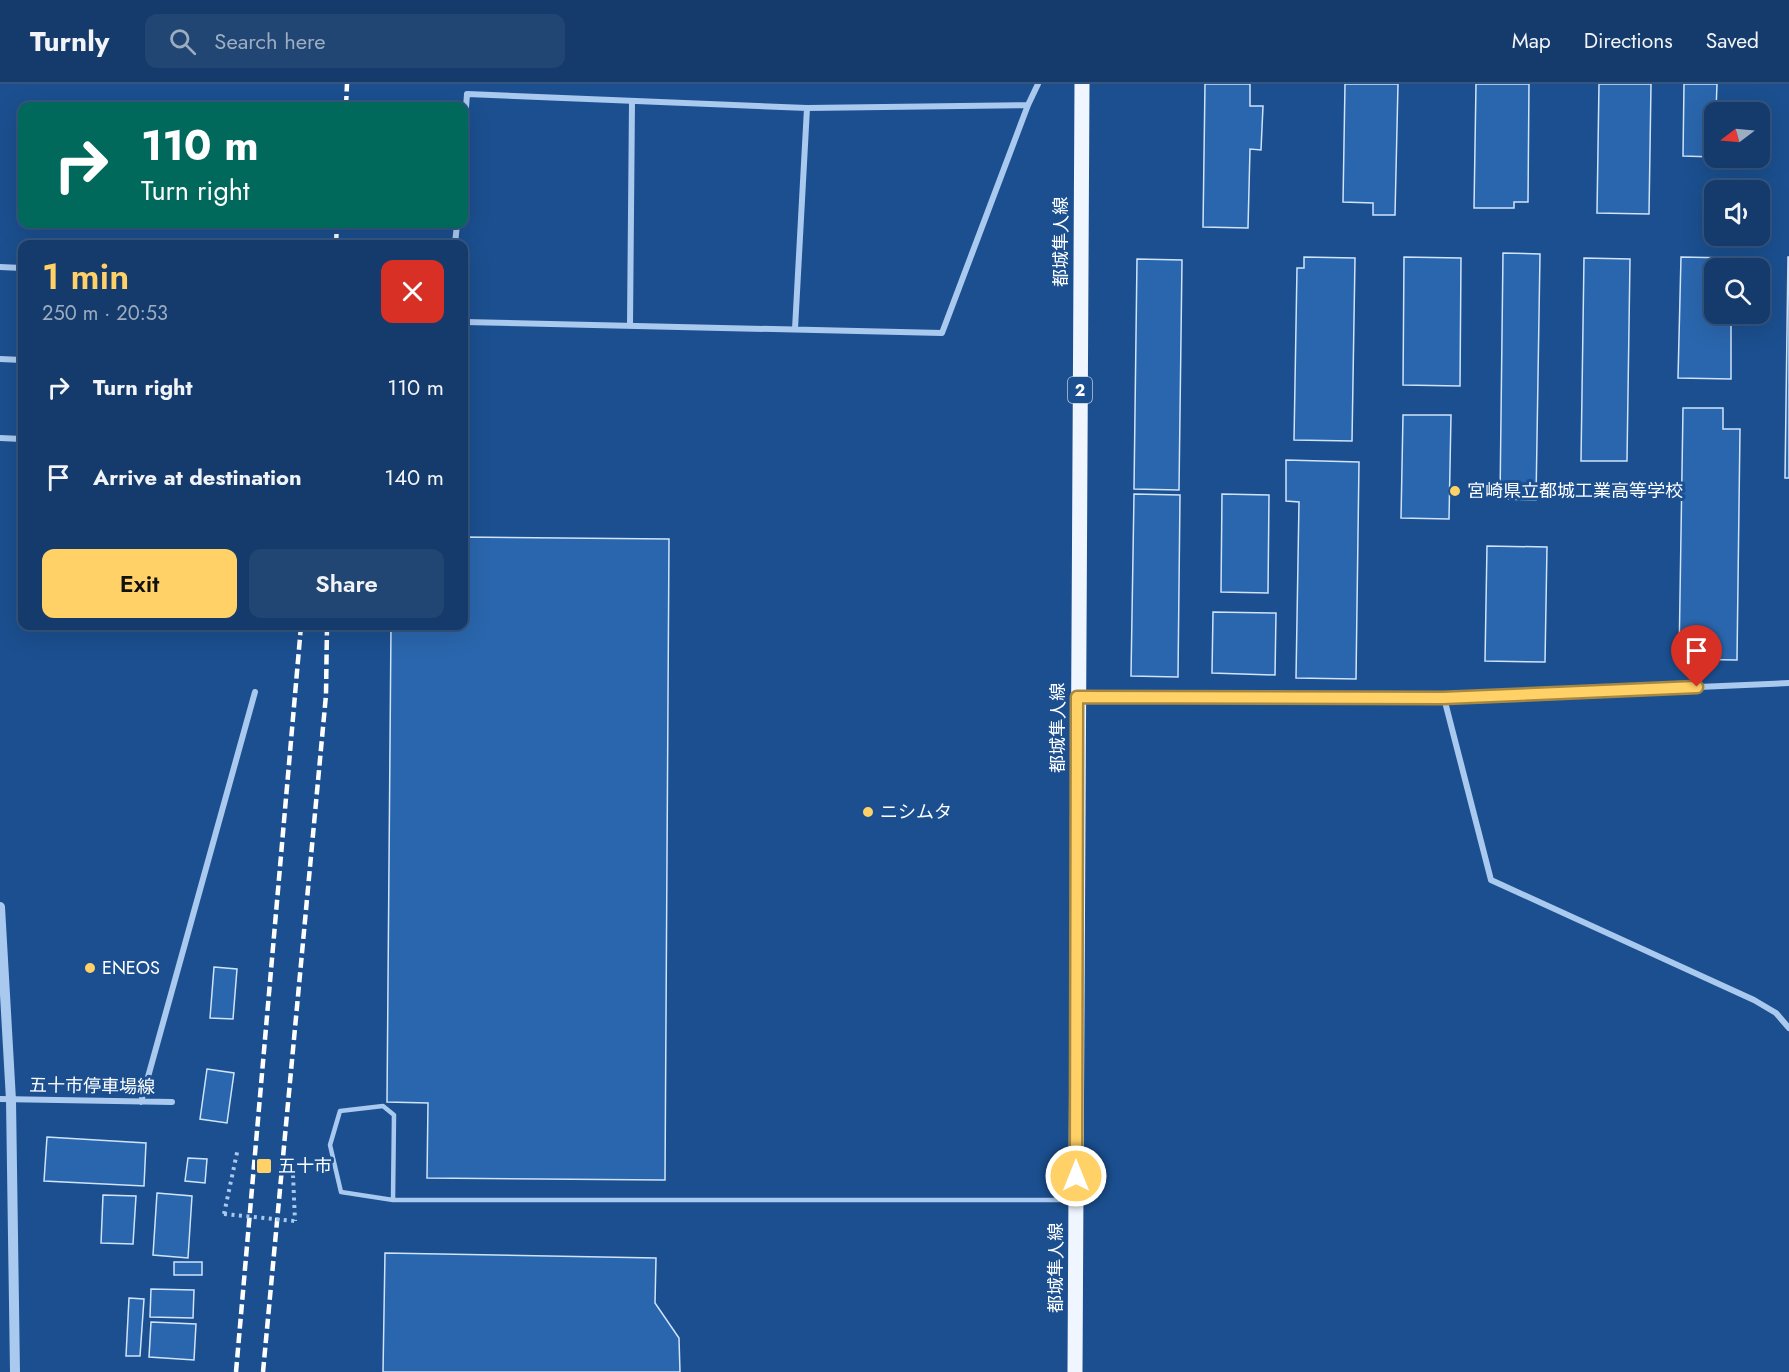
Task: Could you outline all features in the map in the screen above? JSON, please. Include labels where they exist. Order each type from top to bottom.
[{"type":"main road","name":"都城隼人線","points":[[1075,1372],[1082,84]]},
{"type":"street","points":[[468,322],[942,333],[1038,84]]},
{"type":"street","points":[[466,102],[466,94],[807,108],[1028,105]]},
{"type":"street","points":[[630,325],[632,101]]},
{"type":"street","points":[[795,329],[807,108]]},
{"type":"street","points":[[0,267],[18,268]]},
{"type":"street","points":[[0,360],[18,360]]},
{"type":"street","points":[[0,438],[18,439]]},
{"type":"street","points":[[1077,697],[1443,698],[1789,683]]},
{"type":"street","points":[[141,1102],[255,692]]},
{"type":"street","points":[[1443,698],[1491,879],[1754,1000],[1776,1013],[1789,1028]]},
{"type":"street","points":[[0,906],[15,1372]]},
{"type":"street","name":"五十市停車場線","points":[[5,1099],[172,1102]]},
{"type":"lane","points":[[393,1200],[394,1115],[382,1106],[340,1112],[330,1145],[342,1192],[393,1200],[1076,1200]]},
{"type":"path","points":[[238,1148],[224,1214],[295,1221],[293,1175]]},
{"type":"building","points":[[1205,84],[1250,84],[1250,106],[1263,106],[1261,150],[1250,149],[1248,228],[1203,227]]},
{"type":"building","points":[[1345,84],[1398,84],[1395,215],[1373,215],[1373,203],[1343,202]]},
{"type":"building","points":[[1476,84],[1529,84],[1528,202],[1514,202],[1514,208],[1474,208]]},
{"type":"building","points":[[1599,84],[1651,84],[1649,214],[1597,213]]},
{"type":"building","points":[[1684,84],[1717,84],[1716,102],[1704,102],[1704,157],[1683,156]]},
{"type":"building","points":[[1503,253],[1540,254],[1536,500],[1500,499]]},
{"type":"building","points":[[1304,257],[1355,258],[1352,441],[1294,440],[1297,268],[1304,268]]},
{"type":"building","points":[[1404,257],[1461,258],[1460,386],[1403,385]]},
{"type":"building","points":[[1681,257],[1732,258],[1704,258],[1704,324],[1731,324],[1731,379],[1678,378]]},
{"type":"building","points":[[1788,257],[1789,478],[1785,478]]},
{"type":"building","points":[[1584,258],[1630,259],[1627,461],[1581,461]]},
{"type":"building","points":[[1137,259],[1182,260],[1179,490],[1134,489]]},
{"type":"building","points":[[1683,408],[1723,408],[1723,429],[1740,429],[1737,660],[1679,659]]},
{"type":"building","points":[[1403,415],[1451,415],[1449,519],[1401,518]]},
{"type":"building","points":[[1286,460],[1359,462],[1356,679],[1296,678],[1299,502],[1286,501]]},
{"type":"building","points":[[1134,494],[1180,495],[1178,677],[1131,676]]},
{"type":"building","points":[[1222,494],[1269,495],[1268,593],[1221,592]]},
{"type":"building","points":[[468,537],[669,539],[665,1180],[427,1178],[428,1103],[387,1102],[391,630],[468,630]]},
{"type":"building","points":[[1487,546],[1547,547],[1545,662],[1485,661]]},
{"type":"building","points":[[1213,612],[1276,613],[1275,675],[1212,673]]},
{"type":"building","points":[[214,967],[237,969],[233,1019],[210,1018]]},
{"type":"building","points":[[207,1069],[234,1073],[227,1123],[200,1119]]},
{"type":"building","points":[[47,1137],[146,1143],[144,1186],[44,1181]]},
{"type":"building","points":[[188,1158],[207,1159],[205,1183],[185,1181]]},
{"type":"building","points":[[157,1193],[192,1196],[188,1258],[153,1255]]},
{"type":"building","points":[[103,1195],[136,1196],[133,1244],[101,1243]]},
{"type":"building","points":[[385,1253],[656,1258],[655,1303],[679,1338],[680,1372],[383,1372]]},
{"type":"building","points":[[174,1262],[202,1262],[202,1275],[174,1275]]},
{"type":"building","points":[[151,1289],[194,1290],[193,1318],[150,1317]]},
{"type":"building","points":[[129,1298],[144,1299],[140,1356],[126,1356]]},
{"type":"building","points":[[151,1322],[196,1324],[194,1360],[149,1357]]},
{"type":"railway","points":[[346,102],[347,84]]},
{"type":"railway","points":[[336,240],[337,228]]},
{"type":"railway","points":[[236,1372],[301,630]]},
{"type":"railway","points":[[263,1372],[326,695],[327,630]]},
{"type":"place","name":"宮崎県立都城工業高等学校","points":[[1455,491]]},
{"type":"place","name":"ニシムタ","points":[[868,812]]},
{"type":"place","name":"ENEOS","points":[[90,968]]},
{"type":"place","name":"五十市","points":[[264,1166]]},
{"type":"route","points":[[1076,1176],[1077,697],[1443,698],[1697,687]]}]
